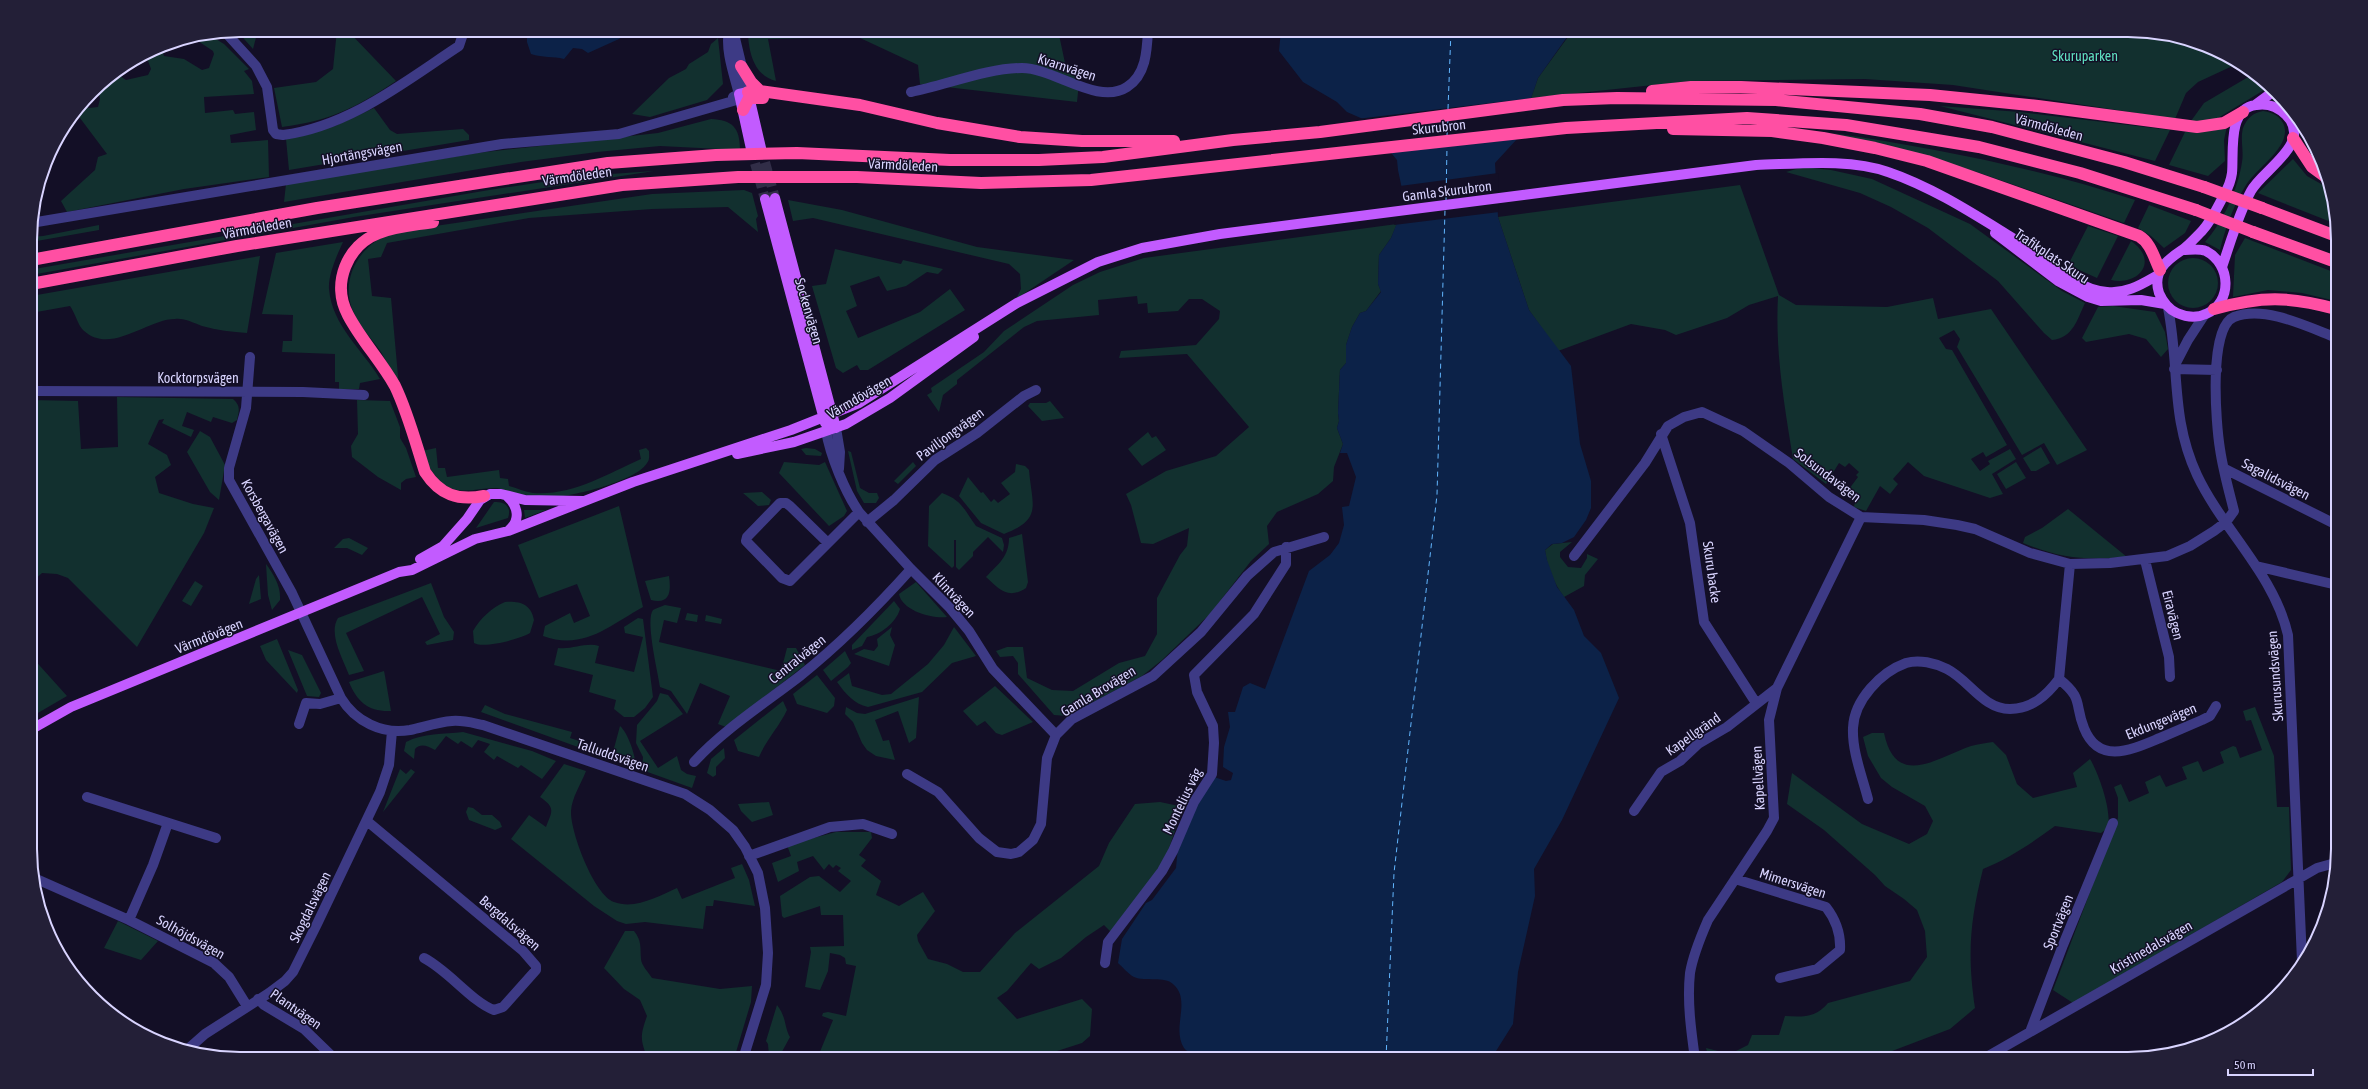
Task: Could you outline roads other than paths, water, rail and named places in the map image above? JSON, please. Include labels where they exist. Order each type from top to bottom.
[{"type":"highway","points":[[741,66],[751,82],[760,91]]},
{"type":"highway","name":"Skurubron","points":[[1131,147],[1320,132],[1564,100],[1691,87],[1742,93]]},
{"type":"highway","points":[[744,99],[760,91],[820,99],[1020,137],[1131,147]]},
{"type":"highway","points":[[1742,93],[1937,96],[2046,107],[2188,126],[2224,123],[2243,112]]},
{"type":"highway","name":"Värmdöleden","points":[[1742,93],[1920,114],[1992,127],[2124,162],[2187,181],[2331,234]]},
{"type":"highway","points":[[744,99],[820,99]]},
{"type":"highway","name":"Skurubron","points":[[1134,176],[1566,128],[1747,118],[1846,126],[1971,146],[2033,160],[2115,183],[2196,210],[2331,260]]},
{"type":"highway","points":[[1566,128],[1749,130],[1823,138],[1876,148],[1927,161],[2139,236],[2145,240],[2151,248],[2159,273]]},
{"type":"highway","points":[[2293,133],[2312,167],[2319,172]]},
{"type":"highway","name":"Värmdöleden","points":[[37,259],[317,208],[608,163],[716,155],[797,154],[916,159],[1039,160],[1131,147]]},
{"type":"highway","name":"Värmdöleden","points":[[37,283],[176,256],[544,196],[622,185],[738,177],[857,177],[989,183],[1083,180],[1134,176]]},
{"type":"highway","points":[[484,496],[467,498],[450,496],[443,492],[430,480],[425,472],[395,387],[380,360],[348,315],[342,299],[342,274],[345,265],[356,249],[369,238],[380,232],[525,206],[544,196]]},
{"type":"highway","points":[[2210,312],[2256,299],[2276,298],[2315,303],[2331,308]]},
{"type":"main road","points":[[2243,112],[2270,94]]},
{"type":"main road","points":[[744,99],[756,149]]},
{"type":"main road","points":[[2255,105],[2270,105],[2281,109],[2288,116],[2293,133]]},
{"type":"main road","name":"Trafikplats Skuru","points":[[2103,297],[2128,291],[2159,273],[2170,257],[2182,250],[2210,222],[2231,181],[2234,130],[2243,112]]},
{"type":"main road","points":[[2210,312],[2220,302],[2226,287],[2222,267],[2233,232],[2251,190],[2264,174],[2279,161],[2293,133],[2295,124]]},
{"type":"main road","name":"Trafikplats Skuru","points":[[1756,165],[1834,163],[1886,171],[1918,183],[1978,218],[2011,247],[2058,281],[2103,297],[2141,300],[2167,306],[2190,316],[2210,312]]},
{"type":"main road","name":"Gamla Skurubron","points":[[1142,248],[1220,234],[1756,165]]},
{"type":"main road","name":"Sockenvägen","points":[[770,198],[831,430]]},
{"type":"main road","name":"Värmdövägen","points":[[399,572],[412,570],[475,539],[508,531],[578,505],[583,501],[859,403],[892,384],[1017,303],[1098,262],[1142,248]]},
{"type":"main road","points":[[2182,250],[2199,249],[2206,252],[2222,267]]},
{"type":"main road","points":[[2159,273],[2158,290],[2167,306]]},
{"type":"main road","name":"Värmdövägen","points":[[692,463],[794,442],[831,430],[890,398],[967,343],[1017,303]]},
{"type":"main road","name":"Värmdövägen","points":[[37,726],[76,705],[399,572],[443,546],[484,496],[495,493],[525,500],[583,501]]},
{"type":"main road","points":[[507,496],[514,504],[517,514],[515,524],[508,531]]},
{"type":"street","points":[[230,37],[259,70],[267,87],[273,130],[276,134],[283,135],[332,123],[379,100],[458,46],[462,37]]},
{"type":"street","points":[[728,37],[731,63],[744,99]]},
{"type":"street","points":[[735,37],[741,66],[744,99]]},
{"type":"street","name":"Kvarnvägen","points":[[911,92],[995,72],[1023,68],[1051,74],[1094,91],[1116,91],[1134,82],[1140,73],[1145,60],[1147,37]]},
{"type":"street","name":"Hjortängsvägen","points":[[38,222],[502,144],[619,134],[744,99]]},
{"type":"street","name":"Skurusundsvägen","points":[[2167,306],[2175,344],[2174,369],[2177,408],[2187,449],[2207,494],[2256,566],[2274,597],[2288,635],[2302,954]]},
{"type":"street","points":[[2210,312],[2188,340],[2174,369],[2218,370]]},
{"type":"street","points":[[2226,522],[2234,511],[2224,469],[2217,428],[2218,370],[2221,333],[2228,321],[2234,317],[2262,315],[2282,318],[2331,336]]},
{"type":"street","name":"Korsbergavägen","points":[[250,357],[246,408],[229,468],[229,480],[302,613]]},
{"type":"street","name":"Paviljongvägen","points":[[867,522],[894,500],[935,460],[977,433],[1024,396],[1036,390]]},
{"type":"street","name":"Kocktorpsvägen","points":[[37,391],[248,392],[364,395]]},
{"type":"street","name":"Solsundavägen","points":[[1574,556],[1645,463],[1661,434],[1673,423],[1702,412],[1719,418],[1744,431],[1789,463],[1829,497],[1861,517],[1924,520],[1975,529],[2030,553],[2070,564],[2145,560],[2167,556],[2190,546],[2226,522]]},
{"type":"street","name":"Klintvägen","points":[[831,430],[840,452],[839,469],[852,502],[859,512],[910,569],[950,608],[969,632],[993,669],[1056,735]]},
{"type":"street","name":"Skuru backe","points":[[1661,434],[1690,522],[1704,622],[1756,703]]},
{"type":"street","name":"Sagalidsvägen","points":[[2224,469],[2331,522]]},
{"type":"street","points":[[828,543],[786,503],[780,503],[746,540],[747,543],[786,581],[795,577],[859,512]]},
{"type":"street","name":"Kapellvägen","points":[[1694,1052],[1689,1006],[1690,972],[1708,920],[1774,818],[1769,720],[1777,688],[1861,517]]},
{"type":"street","name":"Gamla Brovägen","points":[[907,774],[938,792],[979,838],[997,852],[1004,854],[1016,853],[1033,840],[1041,824],[1047,758],[1056,735],[1072,719],[1153,676],[1201,632],[1260,564],[1274,552],[1286,547],[1324,537]]},
{"type":"street","name":"Montelius väg","points":[[1105,963],[1108,942],[1165,867],[1194,802],[1212,774],[1214,743],[1213,726],[1197,692],[1194,675],[1254,614],[1286,564],[1286,547]]},
{"type":"street","name":"Eiravägen","points":[[2145,560],[2169,657],[2170,677]]},
{"type":"street","points":[[1868,799],[1853,742],[1853,726],[1864,698],[1884,675],[1907,663],[1933,663],[1949,670],[1992,704],[2009,709],[2025,708],[2037,701],[2050,691],[2059,679],[2070,564]]},
{"type":"street","points":[[2256,566],[2331,584]]},
{"type":"street","name":"Centralvägen","points":[[694,762],[708,746],[795,680],[851,632],[910,569]]},
{"type":"street","name":"Talluddsvägen","points":[[302,613],[340,698],[358,718],[392,731],[408,730],[453,721],[478,724],[678,792],[697,801],[722,819],[733,830],[758,873],[765,908],[768,967],[766,985],[745,1052]]},
{"type":"street","name":"Ekdungevägen","points":[[2059,679],[2075,694],[2084,728],[2091,742],[2104,750],[2121,752],[2133,749],[2210,716],[2216,706]]},
{"type":"street","name":"Kapellgränd","points":[[1634,811],[1661,772],[1680,761],[1698,744],[1727,727],[1777,688]]},
{"type":"street","points":[[299,724],[306,703],[320,704],[340,698]]},
{"type":"street","name":"Skogdalsvägen","points":[[191,1046],[205,1034],[285,981],[292,972],[318,924],[386,777],[392,731]]},
{"type":"street","points":[[87,798],[216,838]]},
{"type":"street","name":"Bergdalsvägen","points":[[367,820],[523,951],[536,966],[536,970],[503,1007],[494,1010],[481,1002],[436,964],[424,958]]},
{"type":"street","points":[[129,920],[153,865],[168,823]]},
{"type":"street","name":"Sportvägen","points":[[2030,1032],[2063,945],[2114,823]]},
{"type":"street","points":[[749,856],[830,827],[862,824],[892,834]]},
{"type":"street","name":"Kristinedalsvägen","points":[[1995,1052],[2317,868],[2331,864]]},
{"type":"street","name":"Mimersvägen","points":[[1735,879],[1826,907],[1835,919],[1840,941],[1840,950],[1817,969],[1780,978]]},
{"type":"street","name":"Solhöjdsvägen","points":[[40,880],[129,920],[214,963],[228,977],[247,1006]]},
{"type":"street","name":"Plantvägen","points":[[258,999],[264,1005],[304,1029],[328,1052]]},
{"type":"water","points":[[527,37],[622,37],[588,53],[582,49],[573,48],[564,59],[531,54]]},
{"type":"water","points":[[1280,37],[1567,37],[1538,78],[1517,139],[1495,163],[1498,217],[1529,310],[1571,366],[1580,444],[1591,481],[1591,508],[1586,520],[1574,537],[1562,543],[1552,544],[1545,550],[1547,560],[1557,587],[1574,610],[1584,636],[1601,653],[1619,698],[1562,820],[1534,869],[1535,896],[1518,972],[1513,1024],[1495,1052],[1189,1052],[1184,1048],[1179,1032],[1181,998],[1173,984],[1165,980],[1134,977],[1118,963],[1122,939],[1146,903],[1152,900],[1176,868],[1178,847],[1186,822],[1214,777],[1226,781],[1231,780],[1233,773],[1223,767],[1224,747],[1230,727],[1228,712],[1235,712],[1243,687],[1250,683],[1265,689],[1309,571],[1330,555],[1339,543],[1344,525],[1342,507],[1349,506],[1356,477],[1347,453],[1340,453],[1343,444],[1337,428],[1339,421],[1340,370],[1346,363],[1346,345],[1352,327],[1360,313],[1366,311],[1381,292],[1378,284],[1379,255],[1391,238],[1405,203],[1397,160],[1363,119],[1347,112],[1337,102],[1303,82],[1279,51]]},
{"type":"tunnel","points":[[761,148],[775,198]]},
{"type":"tunnel","points":[[751,149],[765,199]]},
{"type":"park label","name":"Skuruparken","points":[[2085,56]]}]
